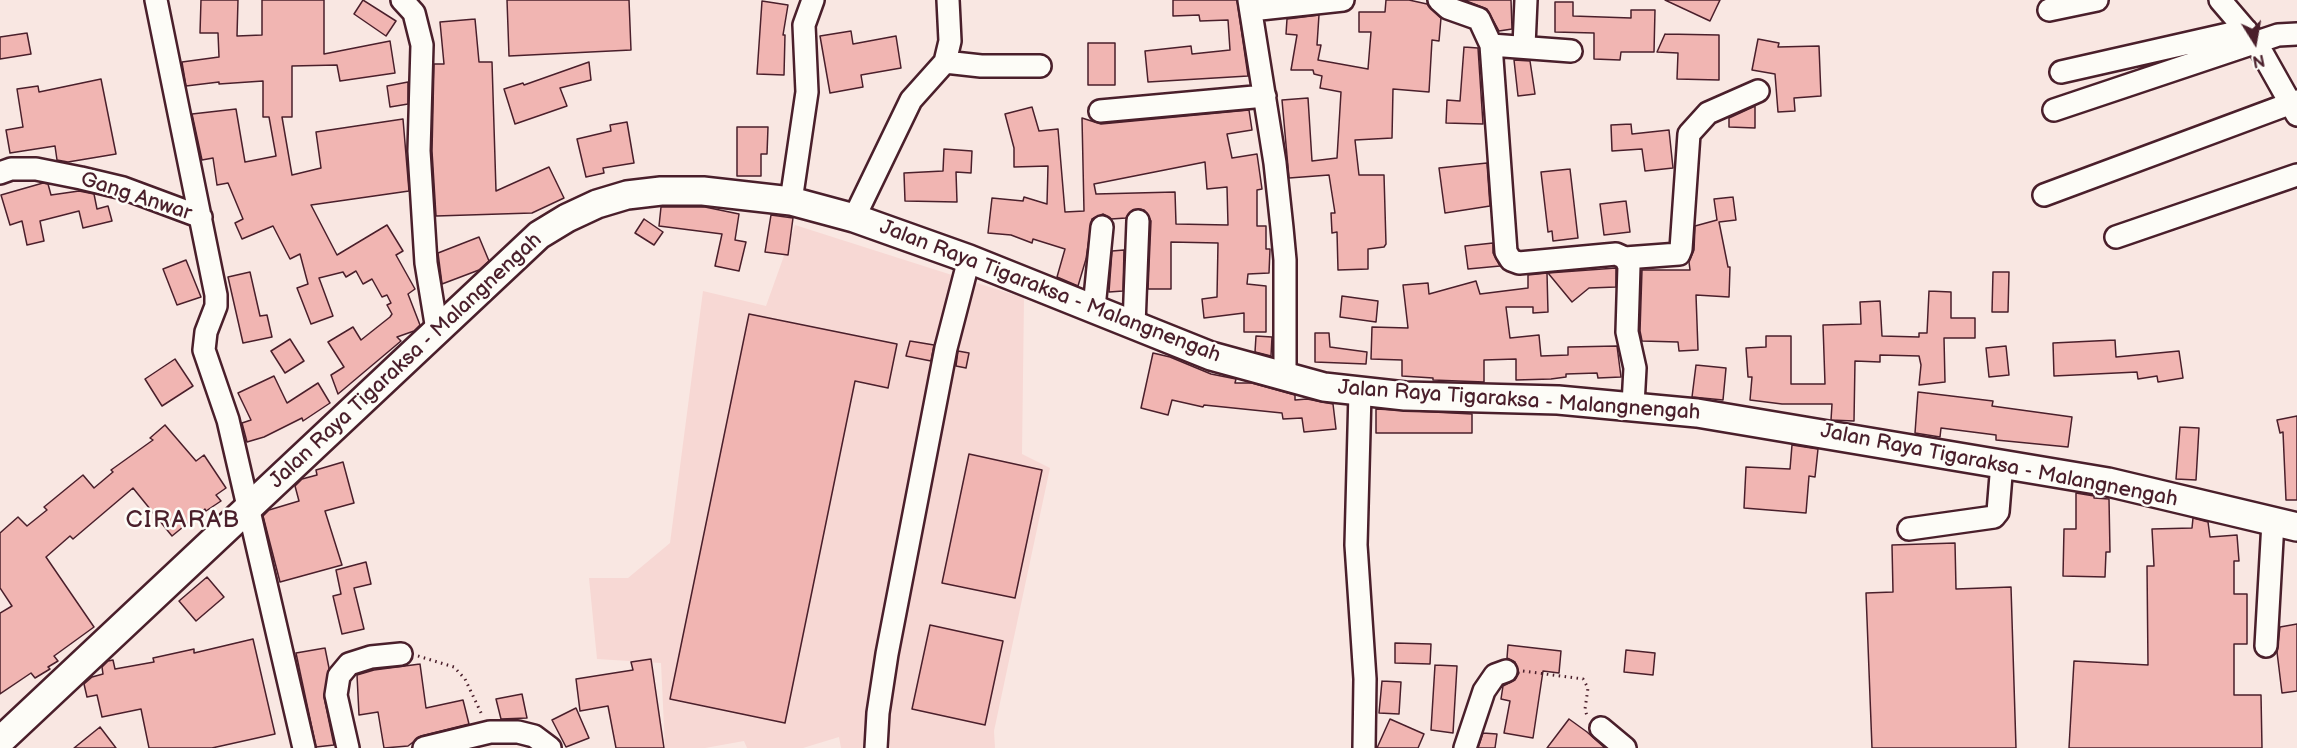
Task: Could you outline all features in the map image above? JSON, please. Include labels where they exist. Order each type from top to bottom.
[{"type":"main road","name":"Jalan Raya Tigaraksa - Malangnengah","points":[[0,741],[539,236],[567,218],[597,204],[627,195],[661,191],[703,191],[791,201],[854,218],[969,259],[1211,356],[1324,387],[1360,392],[1633,405],[1697,413],[2108,482],[2285,525]]},
{"type":"street","points":[[156,0],[216,295],[216,306],[206,332],[204,350],[228,420],[304,748]]},
{"type":"street","points":[[791,201],[807,92],[804,26],[813,0]]},
{"type":"street","points":[[854,218],[911,100],[945,62],[950,40],[948,0]]},
{"type":"street","points":[[1285,376],[1285,260],[1265,96],[1250,5],[1343,0]]},
{"type":"street","points":[[1439,0],[1448,8],[1479,19],[1491,45],[1508,257],[1519,263],[1616,254],[1625,258],[1673,256],[1680,252],[1689,134],[1708,113],[1758,91]]},
{"type":"street","points":[[1524,46],[1526,0]]},
{"type":"street","points":[[2049,10],[2097,0]]},
{"type":"street","points":[[2044,195],[2295,107],[2251,36],[2220,0]]},
{"type":"street","points":[[404,1],[414,13],[422,45],[418,151],[426,263],[437,330]]},
{"type":"street","points":[[2061,72],[2251,36],[2297,34]]},
{"type":"street","points":[[2054,110],[2251,36]]},
{"type":"street","points":[[1491,45],[1571,51]]},
{"type":"street","points":[[945,62],[981,66],[1040,66]]},
{"type":"street","points":[[1100,111],[1265,96]]},
{"type":"street","name":"Gang Anwar","points":[[0,173],[10,169],[36,169],[81,178],[123,188],[201,217]]},
{"type":"street","points":[[2116,237],[2297,175]]},
{"type":"street","points":[[1134,325],[1138,221]]},
{"type":"street","points":[[1094,308],[1102,227]]},
{"type":"street","points":[[1625,258],[1629,266],[1627,332],[1635,368],[1633,405]]},
{"type":"street","points":[[876,748],[886,654],[946,348],[969,259]]},
{"type":"street","points":[[1360,392],[1356,545],[1365,679],[1364,748]]},
{"type":"street","points":[[1909,529],[1994,517],[1998,512],[2002,463]]},
{"type":"street","points":[[2266,646],[2285,525]]},
{"type":"street","points":[[348,748],[336,695],[339,676],[349,664],[371,657],[401,654]]},
{"type":"street","points":[[1465,748],[1484,691],[1495,675],[1506,671]]},
{"type":"street","points":[[1601,728],[1626,748]]},
{"type":"street","points":[[424,748],[490,732],[518,732],[534,736],[550,748]]},
{"type":"path","points":[[401,654],[428,657],[454,668],[465,679],[490,732]]},
{"type":"path","points":[[1506,671],[1580,677],[1588,688],[1585,714],[1601,728]]},
{"type":"shaded area","points":[[795,225],[1024,298],[1022,454],[1050,468],[994,731],[995,748],[841,748],[839,737],[803,748],[747,748],[744,741],[705,748],[665,748],[661,663],[597,659],[589,578],[628,578],[670,543],[703,291],[766,306]]},
{"type":"building","points":[[201,0],[238,0],[237,36],[262,35],[262,0],[324,0],[324,54],[390,41],[395,73],[340,81],[337,65],[292,66],[292,117],[282,117],[292,175],[321,168],[316,132],[403,119],[409,191],[311,205],[337,255],[387,225],[403,251],[396,255],[415,289],[408,294],[420,325],[414,331],[397,337],[401,341],[338,394],[331,375],[344,367],[328,342],[353,327],[361,340],[390,317],[392,314],[387,305],[391,303],[387,295],[382,297],[372,279],[363,284],[356,271],[346,277],[343,272],[319,278],[333,316],[311,324],[297,288],[308,284],[300,254],[290,259],[273,226],[242,239],[235,223],[243,219],[228,183],[217,185],[213,158],[202,160],[192,114],[236,109],[245,162],[276,156],[269,117],[263,117],[263,81],[219,84],[219,82],[186,86],[182,62],[219,57],[218,33],[200,33]]},
{"type":"building","points":[[363,0],[396,21],[386,36],[354,14]]},
{"type":"building","points":[[507,0],[629,0],[631,50],[509,56]]},
{"type":"building","points":[[1173,0],[1237,0],[1248,76],[1148,82],[1145,51],[1191,46],[1192,54],[1230,50],[1228,20],[1200,21],[1199,15],[1173,16]]},
{"type":"building","points":[[1386,0],[1409,0],[1427,4],[1441,18],[1439,41],[1432,40],[1429,92],[1393,89],[1392,138],[1355,140],[1359,175],[1384,175],[1386,244],[1384,247],[1368,249],[1368,269],[1338,270],[1337,232],[1332,233],[1331,213],[1335,213],[1329,175],[1289,178],[1282,100],[1308,98],[1312,161],[1337,158],[1341,92],[1320,88],[1322,76],[1314,74],[1313,70],[1291,70],[1297,35],[1286,34],[1287,19],[1319,15],[1317,45],[1321,45],[1318,60],[1368,69],[1371,32],[1359,32],[1359,12],[1385,12]]},
{"type":"building","points":[[1464,0],[1511,0],[1512,29],[1499,31],[1487,9]]},
{"type":"building","points":[[1665,0],[1720,0],[1710,21]]},
{"type":"building","points":[[762,1],[788,5],[783,35],[785,35],[784,75],[757,74]]},
{"type":"building","points":[[1555,2],[1573,2],[1573,16],[1631,18],[1631,10],[1655,10],[1654,52],[1621,52],[1620,60],[1594,59],[1594,33],[1555,32]]},
{"type":"building","points":[[475,19],[479,62],[492,62],[496,191],[549,167],[564,198],[532,213],[436,216],[432,151],[434,64],[444,64],[440,22]]},
{"type":"building","points":[[851,31],[853,44],[896,36],[901,68],[861,75],[863,87],[830,93],[820,36]]},
{"type":"building","points":[[27,33],[31,54],[0,59],[0,37]]},
{"type":"building","points":[[1665,34],[1719,35],[1719,80],[1677,79],[1678,53],[1657,52]]},
{"type":"building","points":[[1758,39],[1779,43],[1778,47],[1819,46],[1821,96],[1794,98],[1795,111],[1778,112],[1775,74],[1752,70]]},
{"type":"building","points":[[1088,43],[1115,43],[1115,85],[1088,85]]},
{"type":"building","points":[[1464,47],[1478,48],[1483,124],[1446,123],[1447,100],[1460,101]]},
{"type":"building","points":[[1514,60],[1530,61],[1535,94],[1518,96]]},
{"type":"building","points":[[589,62],[591,80],[560,88],[567,106],[515,124],[504,89],[523,83],[524,85]]},
{"type":"building","points":[[101,79],[116,154],[68,162],[57,160],[55,146],[10,153],[6,130],[23,127],[17,89],[38,86],[39,92]]},
{"type":"building","points":[[408,82],[408,104],[390,107],[387,86]]},
{"type":"building","points":[[1755,106],[1755,128],[1729,127],[1729,118]]},
{"type":"building","points":[[1032,107],[1039,131],[1058,129],[1065,212],[1084,211],[1082,118],[1101,124],[1249,110],[1252,130],[1227,134],[1232,158],[1257,154],[1262,189],[1257,190],[1257,226],[1266,226],[1266,249],[1270,249],[1269,273],[1248,274],[1247,284],[1266,286],[1266,332],[1244,332],[1244,313],[1204,318],[1202,299],[1217,297],[1218,243],[1171,242],[1171,289],[1148,289],[1151,221],[1144,210],[1133,210],[1126,218],[1111,219],[1103,214],[1092,219],[1086,259],[1078,286],[1057,277],[1065,249],[1033,239],[1032,243],[1011,235],[988,233],[992,198],[1023,201],[1024,197],[1047,204],[1048,166],[1014,167],[1014,148],[1005,114]],"holes":[[[1205,162],[1207,189],[1227,187],[1228,225],[1176,224],[1175,192],[1096,194],[1094,184]]]},
{"type":"building","points":[[627,122],[634,163],[603,168],[604,173],[586,177],[577,139],[611,131],[610,125]]},
{"type":"building","points":[[1631,124],[1632,134],[1669,130],[1673,168],[1645,171],[1642,149],[1612,151],[1611,125]]},
{"type":"building","points":[[737,127],[768,127],[767,154],[761,154],[761,176],[737,176]]},
{"type":"building","points":[[944,149],[972,151],[971,173],[956,172],[957,202],[905,201],[904,173],[943,171]]},
{"type":"building","points":[[1487,163],[1490,206],[1445,213],[1439,168]]},
{"type":"building","points":[[1570,169],[1578,238],[1553,241],[1552,231],[1548,232],[1541,172]]},
{"type":"building","points":[[43,183],[48,184],[51,195],[79,191],[94,194],[97,209],[108,206],[112,221],[83,228],[79,211],[40,221],[44,241],[27,245],[22,221],[10,225],[1,195]]},
{"type":"building","points":[[1733,197],[1736,220],[1719,222],[1728,267],[1730,267],[1729,297],[1696,295],[1698,350],[1679,351],[1678,342],[1642,341],[1640,331],[1642,270],[1690,270],[1689,262],[1694,250],[1695,226],[1717,220],[1714,199]]},
{"type":"building","points":[[1626,201],[1630,232],[1604,235],[1600,204]]},
{"type":"building","points":[[661,207],[705,207],[739,214],[735,240],[746,242],[739,271],[715,266],[722,234],[659,226]]},
{"type":"building","points":[[771,215],[793,218],[788,255],[765,252]]},
{"type":"building","points":[[644,219],[663,232],[654,245],[635,233]]},
{"type":"building","points":[[479,237],[489,261],[479,270],[442,284],[438,253]]},
{"type":"building","points":[[1493,243],[1493,253],[1500,266],[1468,269],[1465,246]]},
{"type":"building","points":[[1124,250],[1123,291],[1109,292],[1112,251]]},
{"type":"building","points":[[186,260],[201,297],[177,305],[163,269]]},
{"type":"building","points":[[1616,268],[1616,287],[1589,288],[1572,302],[1548,273]]},
{"type":"building","points":[[250,272],[260,316],[267,315],[272,337],[243,343],[228,277]]},
{"type":"building","points":[[1993,272],[2009,272],[2008,312],[1992,312]]},
{"type":"building","points":[[1547,273],[1548,312],[1533,313],[1533,307],[1506,307],[1510,338],[1539,335],[1541,356],[1568,355],[1568,347],[1617,346],[1621,377],[1598,378],[1597,373],[1566,374],[1566,377],[1551,379],[1516,380],[1516,359],[1484,360],[1484,382],[1433,380],[1433,378],[1402,376],[1402,360],[1371,359],[1372,327],[1408,328],[1403,285],[1428,283],[1429,294],[1476,281],[1480,294],[1528,288],[1528,275]]},
{"type":"building","points":[[1929,291],[1951,292],[1951,318],[1975,318],[1975,338],[1944,338],[1945,382],[1919,385],[1921,365],[1919,356],[1880,355],[1880,362],[1855,361],[1854,421],[1831,420],[1832,404],[1782,404],[1750,400],[1752,377],[1748,377],[1746,348],[1766,347],[1766,336],[1791,336],[1791,384],[1825,384],[1823,325],[1861,324],[1860,302],[1880,301],[1882,336],[1919,337],[1919,333],[1927,333]]},
{"type":"building","points":[[1342,296],[1378,301],[1376,322],[1340,317]]},
{"type":"building","points":[[749,314],[897,344],[888,388],[855,381],[785,723],[670,699]]},
{"type":"building","points":[[1315,333],[1329,333],[1330,347],[1367,352],[1366,364],[1315,362]]},
{"type":"building","points":[[1256,336],[1272,337],[1271,356],[1255,352]]},
{"type":"building","points":[[290,339],[304,361],[285,373],[271,351]]},
{"type":"building","points":[[2115,340],[2116,357],[2179,351],[2183,378],[2158,382],[2157,376],[2138,379],[2137,372],[2054,376],[2053,343]]},
{"type":"building","points":[[910,341],[934,345],[931,361],[906,356]]},
{"type":"building","points":[[2006,346],[2009,375],[1989,377],[1986,348]]},
{"type":"building","points":[[958,351],[969,353],[966,368],[956,366]]},
{"type":"building","points":[[1153,353],[1170,357],[1211,374],[1236,379],[1235,383],[1252,383],[1295,395],[1295,400],[1307,399],[1333,404],[1336,429],[1304,432],[1302,418],[1283,419],[1282,413],[1204,405],[1203,407],[1172,400],[1168,415],[1141,408]]},
{"type":"building","points":[[175,359],[193,386],[162,406],[145,379]]},
{"type":"building","points":[[1696,365],[1726,368],[1723,400],[1692,397]]},
{"type":"building","points":[[274,376],[287,403],[318,383],[330,403],[303,421],[302,418],[264,437],[247,442],[242,423],[251,420],[238,393]]},
{"type":"building","points":[[1918,392],[1993,401],[1992,406],[2072,417],[2068,447],[1996,440],[1996,435],[1941,428],[1940,437],[1915,433]]},
{"type":"building","points":[[1376,409],[1472,414],[1472,433],[1376,433]]},
{"type":"building","points":[[2297,416],[2297,500],[2286,500],[2283,432],[2280,433],[2277,420]]},
{"type":"building","points":[[165,425],[196,461],[204,455],[226,488],[216,495],[221,501],[206,511],[205,509],[172,536],[133,488],[73,539],[70,536],[46,557],[94,627],[54,656],[58,661],[48,667],[50,669],[35,678],[31,673],[0,694],[0,613],[12,606],[0,588],[0,533],[18,517],[27,526],[47,510],[44,507],[83,475],[94,488],[113,472],[111,470],[153,440],[150,438]]},
{"type":"building","points":[[2180,427],[2199,428],[2196,480],[2176,479]]},
{"type":"building","points":[[1792,445],[1818,449],[1815,477],[1809,476],[1806,513],[1744,508],[1746,467],[1790,469]]},
{"type":"building","points":[[969,454],[1042,470],[1015,598],[942,583]]},
{"type":"building","points":[[343,462],[354,503],[325,511],[342,565],[280,582],[263,516],[269,510],[299,501],[295,486],[302,479],[317,475],[316,470]]},
{"type":"building","points":[[2076,493],[2109,499],[2110,552],[2106,552],[2105,577],[2063,576],[2064,529],[2076,529]]},
{"type":"building","points":[[2193,518],[2208,522],[2210,537],[2237,535],[2239,561],[2234,561],[2234,594],[2247,594],[2247,644],[2234,644],[2234,695],[2261,695],[2262,748],[2069,748],[2074,661],[2148,665],[2147,566],[2154,566],[2152,529],[2192,528]]},
{"type":"building","points":[[1955,543],[1956,589],[2011,587],[2016,748],[1872,748],[1866,593],[1893,592],[1892,545]]},
{"type":"building","points":[[366,562],[371,584],[354,588],[364,629],[342,634],[333,596],[341,594],[336,570]]},
{"type":"building","points":[[207,577],[224,597],[196,621],[179,601]]},
{"type":"building","points":[[2297,624],[2297,691],[2282,693],[2277,652],[2280,627]]},
{"type":"building","points":[[930,625],[1003,641],[985,725],[912,709]]},
{"type":"building","points":[[253,639],[275,734],[212,748],[149,748],[141,709],[102,717],[97,695],[87,697],[84,684],[92,677],[103,674],[102,667],[108,661],[113,660],[115,669],[154,662],[153,658],[194,649],[194,653]]},
{"type":"building","points":[[1395,643],[1431,644],[1430,664],[1395,663]]},
{"type":"building","points":[[1508,645],[1561,651],[1559,673],[1543,671],[1533,738],[1504,733],[1510,701],[1501,699],[1503,686],[1515,680],[1519,673],[1515,662],[1507,658]]},
{"type":"building","points":[[325,648],[329,668],[324,697],[334,745],[316,747],[296,653]]},
{"type":"building","points":[[1626,650],[1655,653],[1653,675],[1624,672]]},
{"type":"building","points":[[651,659],[664,748],[616,748],[608,706],[580,711],[576,679],[633,670],[631,662]]},
{"type":"building","points":[[420,664],[426,708],[463,700],[469,724],[421,736],[408,746],[384,748],[378,712],[359,715],[357,675],[374,670]]},
{"type":"building","points":[[1435,665],[1457,666],[1453,733],[1431,730]]},
{"type":"building","points":[[1382,681],[1401,682],[1399,714],[1379,713]]},
{"type":"building","points":[[522,694],[527,718],[501,719],[496,699]]},
{"type":"building","points":[[576,708],[589,738],[566,747],[552,720]]},
{"type":"building","points":[[1390,719],[1424,734],[1418,748],[1377,748]]},
{"type":"building","points":[[1569,719],[1587,732],[1605,748],[1547,748]]},
{"type":"building","points":[[100,727],[116,748],[74,748]]},
{"type":"building","points":[[1483,733],[1497,734],[1495,748],[1478,748]]},
{"type":"district","name":"CIRARAB","points":[[183,521]]}]
